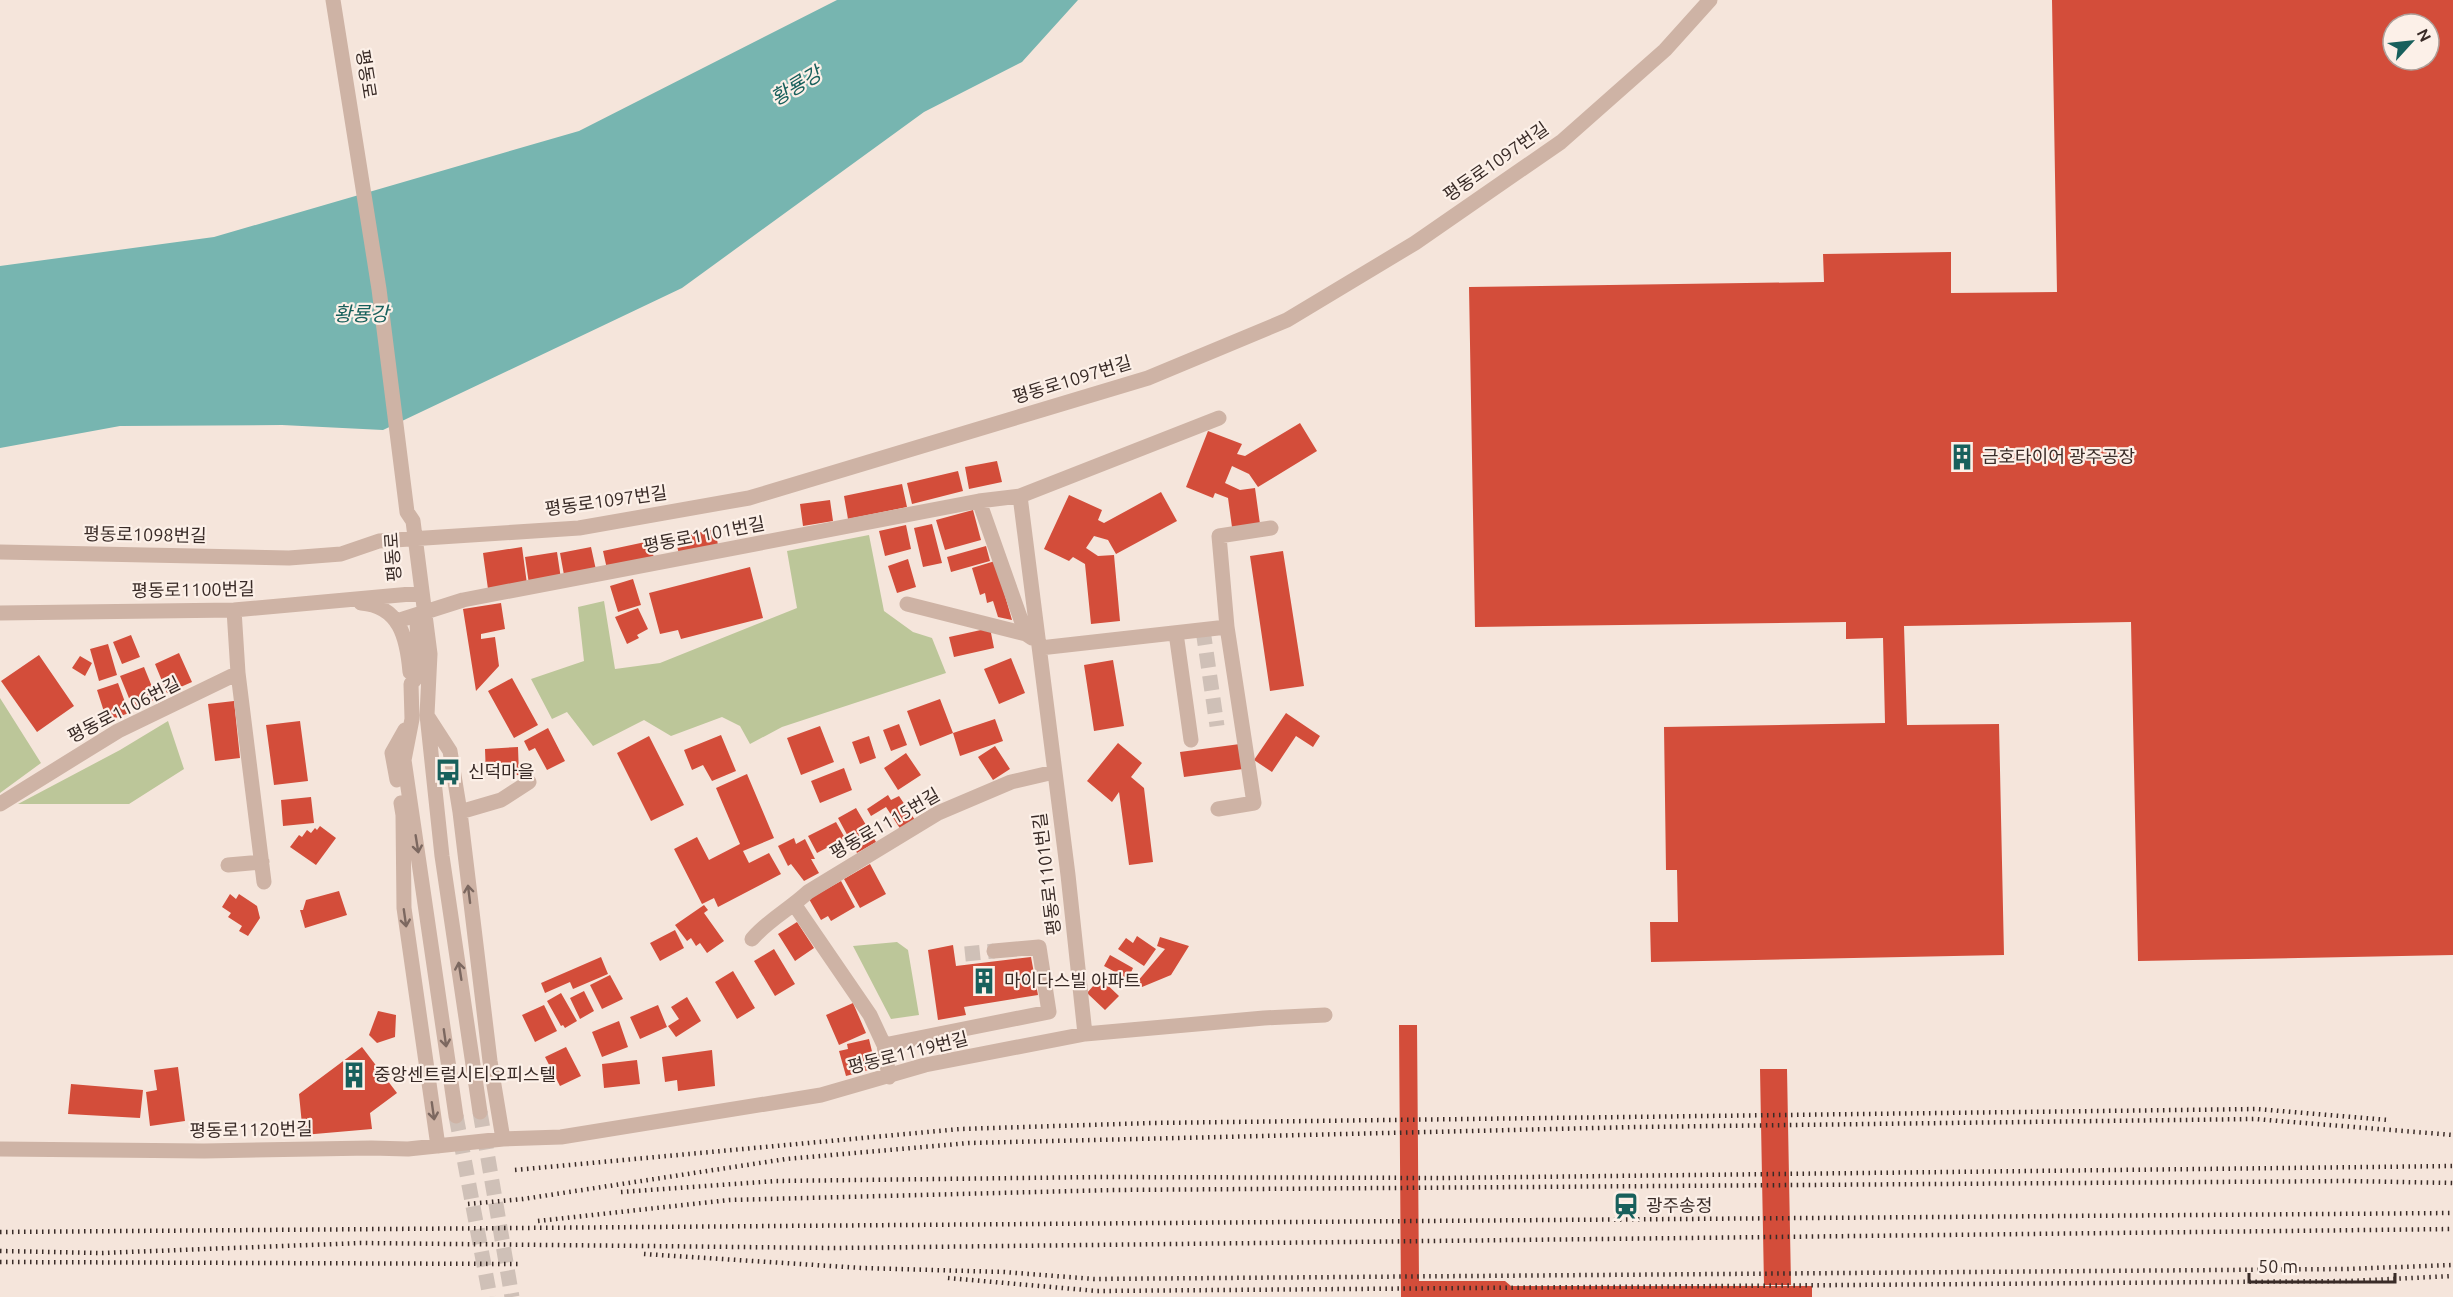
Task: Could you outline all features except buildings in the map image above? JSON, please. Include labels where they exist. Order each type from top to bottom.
[{"type":"street","name":"평동로","points":[[333,0],[379,289],[408,514],[413,520],[418,593],[430,654],[419,717],[404,760],[456,1116]]},
{"type":"street","name":"평동로1097번길","points":[[341,555],[379,541],[579,528],[749,498],[1148,378],[1287,320],[1415,243],[1561,142],[1665,50],[1710,0]]},
{"type":"street","name":"평동로1101번길","points":[[397,621],[463,600],[979,501],[1020,496],[1219,418]]},
{"type":"street","name":"평동로1101번길","points":[[1020,496],[1068,875],[1085,1034]]},
{"type":"street","points":[[979,501],[1026,634]]},
{"type":"street","points":[[1218,809],[1254,804],[1227,627],[1218,536],[1271,528]]},
{"type":"street","name":"평동로1098번길","points":[[0,552],[289,558],[341,555]]},
{"type":"street","name":"평동로1100번길","points":[[0,612],[234,610],[418,593]]},
{"type":"street","points":[[346,601],[376,604],[397,621],[407,647],[411,684]]},
{"type":"street","points":[[907,604],[1026,634],[1040,645],[1227,627]]},
{"type":"street","points":[[234,610],[238,673],[264,882]]},
{"type":"street","name":"평동로","points":[[421,614],[420,673],[411,684],[419,717],[442,856],[480,1112]]},
{"type":"street","points":[[1176,633],[1191,740]]},
{"type":"street","name":"평동로1106번길","points":[[0,804],[118,730],[238,673]]},
{"type":"street","points":[[438,1146],[404,908],[403,815],[392,753],[419,717],[450,751],[460,812],[490,1061],[503,1139]]},
{"type":"street","name":"평동로1115번길","points":[[752,939],[764,925],[808,892],[938,813],[1011,782],[1054,772]]},
{"type":"street","points":[[460,812],[501,800],[529,782]]},
{"type":"street","points":[[228,865],[262,862]]},
{"type":"street","points":[[794,904],[870,1015],[884,1045],[889,1077]]},
{"type":"street","points":[[994,951],[1039,947],[1054,1040]]},
{"type":"street","points":[[884,1045],[1049,1012]]},
{"type":"street","name":"평동로1119번길","points":[[503,1139],[570,1136],[821,1095],[925,1065],[1085,1034],[1264,1018],[1325,1016]]},
{"type":"street","name":"평동로1120번길","points":[[0,1149],[204,1151],[408,1149],[503,1139]]},
{"type":"green space","points":[[869,535],[884,611],[913,632],[932,638],[946,673],[782,727],[750,744],[740,726],[722,717],[671,736],[644,720],[593,746],[567,712],[552,719],[531,679],[584,661],[578,607],[604,601],[615,669],[660,663],[797,608],[787,551]]},
{"type":"green space","points":[[0,698],[41,763],[0,793]]},
{"type":"green space","points":[[168,721],[184,769],[129,804],[18,804],[120,750]]},
{"type":"green space","points":[[897,942],[908,950],[919,1015],[891,1019],[853,946]]},
{"type":"water","name":"황룡강","points":[[837,0],[1078,0],[1022,62],[924,112],[682,288],[383,430],[282,425],[120,426],[0,448],[0,266],[214,237],[579,131]]},
{"type":"tunnel","points":[[1203,630],[1217,726]]},
{"type":"tunnel","points":[[965,954],[994,951]]},
{"type":"tunnel","points":[[480,1112],[512,1297]]},
{"type":"tunnel","points":[[456,1116],[490,1297]]},
{"type":"railway","points":[[515,1170],[960,1129],[1151,1123],[2257,1109],[2388,1120]]},
{"type":"railway","points":[[468,1204],[523,1199],[786,1159],[969,1143],[1637,1127],[2255,1119],[2453,1135]]},
{"type":"railway","points":[[621,1192],[776,1181],[1101,1177],[1441,1178],[2453,1166]]},
{"type":"railway","points":[[538,1221],[729,1200],[1113,1190],[2348,1181],[2453,1183]]},
{"type":"railway","points":[[0,1232],[2453,1213]]},
{"type":"railway","points":[[0,1251],[102,1253],[361,1243],[834,1248],[2453,1229]]},
{"type":"railway","points":[[644,1254],[862,1268],[1004,1272],[1094,1279],[2346,1269],[2453,1265]]},
{"type":"railway","points":[[0,1262],[519,1264]]},
{"type":"railway","points":[[948,1278],[1097,1291],[2350,1281],[2453,1276]]},
{"type":"place","name":"금호타이어 광주공장","points":[[1962,457]]},
{"type":"place","name":"신덕마을","points":[[448,772]]},
{"type":"place","name":"마이다스빌 아파트","points":[[984,981]]},
{"type":"place","name":"중앙센트럴시티오피스텔","points":[[354,1075]]},
{"type":"place","name":"광주송정","points":[[1626,1206]]}]
